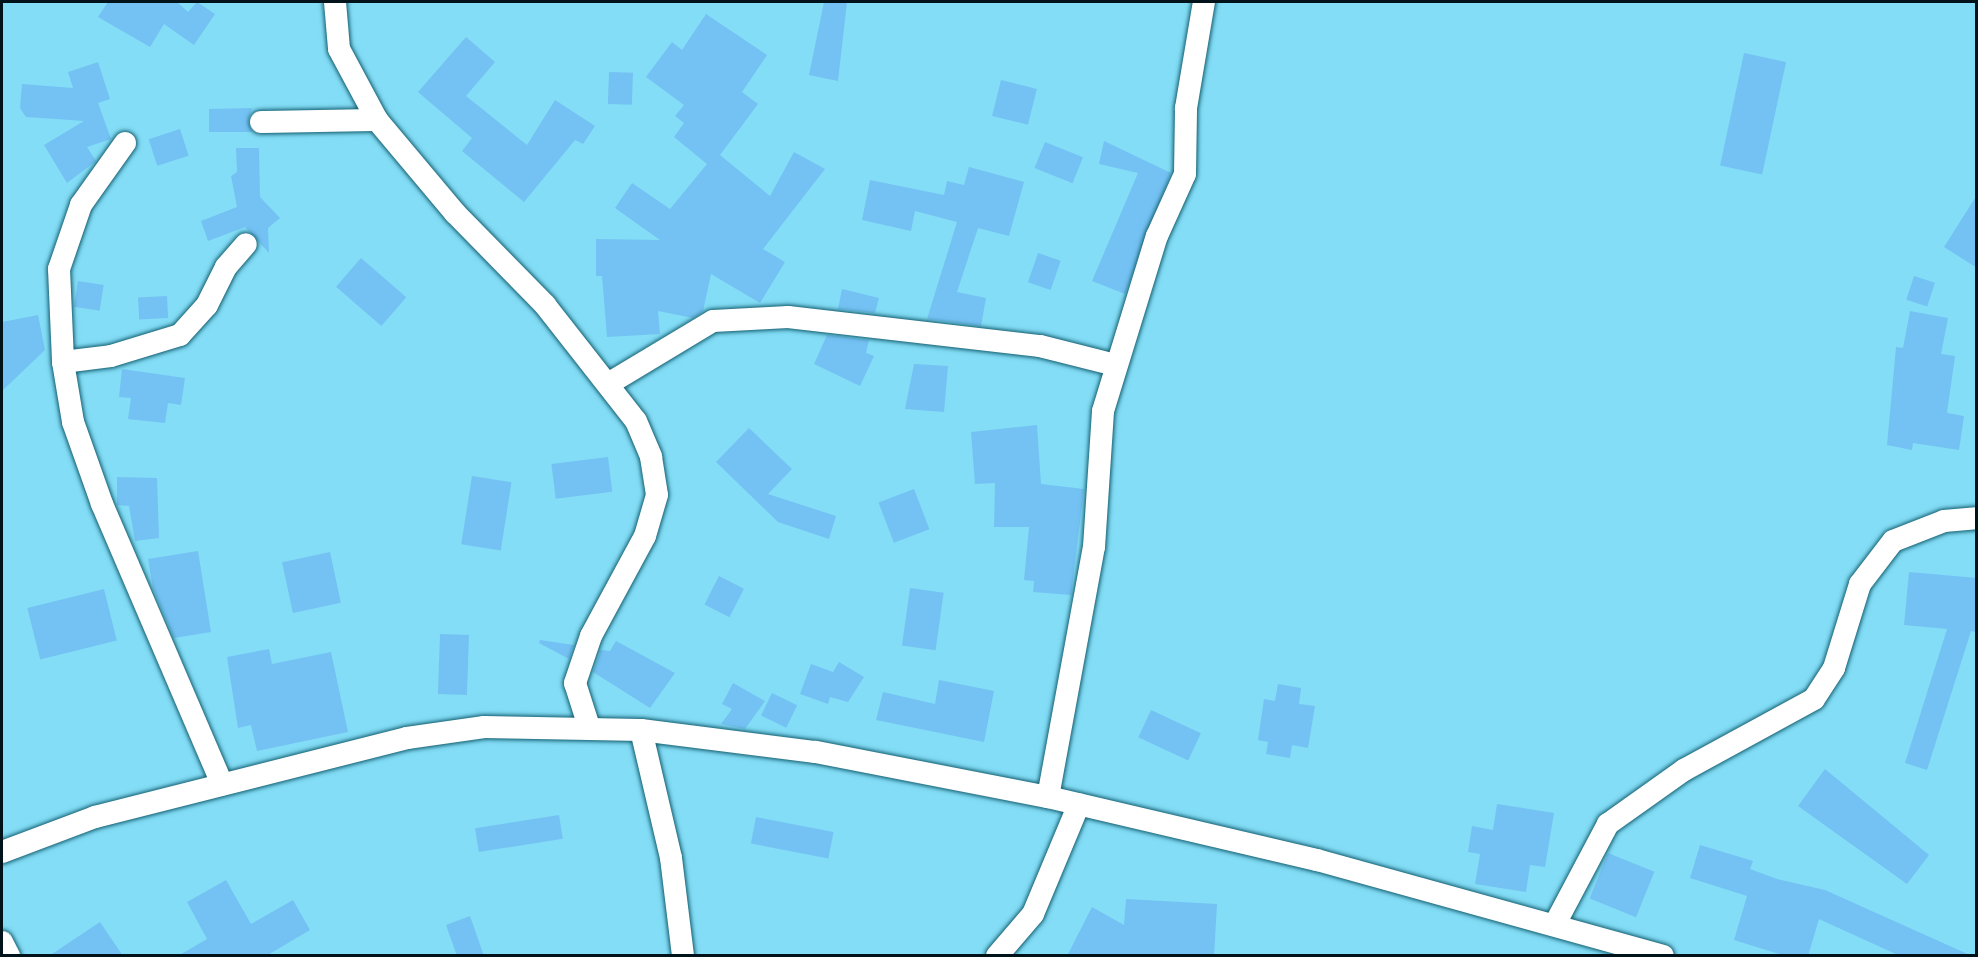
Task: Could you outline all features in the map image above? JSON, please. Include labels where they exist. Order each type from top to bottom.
[{"type":"street","points":[[335,2],[339,49],[377,120],[455,213],[546,306],[636,421],[651,457],[657,495],[645,536],[608,600],[575,683],[589,727]]},
{"type":"street","points":[[1048,797],[1094,547],[1102,411],[1157,236],[1185,174],[1186,108],[1204,2]]},
{"type":"street","points":[[261,122],[377,120]]},
{"type":"street","points":[[125,143],[81,205],[59,269],[63,362],[73,422],[98,495],[222,784]]},
{"type":"street","points":[[63,362],[139,349],[180,335],[198,319],[246,244]]},
{"type":"street","points":[[608,384],[713,321],[788,317],[1040,346],[1115,365]]},
{"type":"street","points":[[1555,924],[1608,824],[1684,770],[1814,699],[1834,668],[1860,584],[1893,541],[1944,521],[1977,518]]},
{"type":"street","points":[[2,852],[95,817],[407,738],[484,728],[589,727],[641,730],[816,752],[1048,797],[1555,924],[1663,956]]},
{"type":"street","points":[[641,730],[670,858],[683,956]]},
{"type":"street","points":[[997,956],[1033,914],[1079,804]]},
{"type":"street","points":[[2,942],[9,956]]},
{"type":"building","points":[[108,2],[177,2],[188,12],[197,2],[215,14],[194,45],[164,24],[150,47],[98,17]]},
{"type":"building","points":[[824,2],[847,2],[838,81],[809,75]]},
{"type":"building","points":[[706,14],[767,55],[742,92],[758,104],[720,155],[770,196],[794,152],[825,169],[763,249],[785,262],[760,303],[711,274],[703,311],[693,318],[658,311],[660,334],[607,337],[602,276],[596,276],[596,239],[660,240],[615,208],[632,183],[670,209],[707,164],[674,137],[684,123],[675,116],[684,105],[646,77],[672,42],[682,50]]},
{"type":"building","points":[[466,37],[495,62],[466,96],[527,145],[555,100],[595,126],[583,144],[575,140],[524,202],[462,151],[472,138],[418,92]]},
{"type":"building","points":[[1744,53],[1786,62],[1762,174],[1720,165]]},
{"type":"building","points":[[98,62],[110,99],[98,103],[111,139],[87,147],[96,161],[67,183],[44,145],[84,121],[26,117],[20,108],[22,84],[73,88],[68,72]]},
{"type":"building","points":[[609,72],[633,73],[632,105],[608,104]]},
{"type":"building","points":[[1001,80],[1037,89],[1028,125],[992,116]]},
{"type":"building","points":[[252,108],[248,122],[252,132],[209,132],[209,109]]},
{"type":"building","points":[[180,129],[189,156],[157,166],[149,139]]},
{"type":"building","points":[[1104,141],[1171,173],[1125,294],[1092,281],[1138,173],[1099,164]]},
{"type":"building","points":[[1045,142],[1083,157],[1073,183],[1035,168]]},
{"type":"building","points":[[236,148],[259,148],[260,197],[280,218],[268,228],[269,253],[245,227],[208,241],[201,221],[237,207],[231,176],[237,172]]},
{"type":"building","points":[[969,167],[1024,182],[1009,236],[978,228],[957,292],[986,298],[981,326],[927,319],[957,222],[915,211],[911,231],[862,220],[870,180],[944,195],[947,181],[964,185]]},
{"type":"building","points":[[1977,195],[1977,268],[1944,247]]},
{"type":"building","points":[[1038,253],[1061,261],[1051,290],[1028,282]]},
{"type":"building","points":[[361,258],[406,297],[381,326],[336,287]]},
{"type":"building","points":[[1914,276],[1935,283],[1927,307],[1906,300]]},
{"type":"building","points":[[78,281],[104,285],[100,311],[74,307]]},
{"type":"building","points":[[842,289],[879,298],[875,313],[838,309]]},
{"type":"building","points":[[167,296],[168,318],[139,319],[138,298]]},
{"type":"building","points":[[1910,311],[1948,318],[1941,354],[1955,356],[1947,413],[1964,416],[1959,450],[1913,443],[1912,450],[1887,445],[1896,347],[1903,348]]},
{"type":"building","points":[[38,315],[45,350],[2,391],[2,322]]},
{"type":"building","points":[[827,335],[869,340],[866,353],[874,356],[860,386],[814,364]]},
{"type":"building","points":[[914,364],[948,366],[944,412],[905,409]]},
{"type":"building","points":[[122,369],[185,378],[181,405],[168,403],[165,423],[128,419],[131,398],[119,397]]},
{"type":"building","points":[[1037,425],[1041,484],[1084,489],[1071,595],[1033,592],[1034,581],[1024,580],[1029,527],[994,527],[995,483],[975,484],[971,432]]},
{"type":"building","points":[[749,428],[792,469],[768,494],[836,516],[829,539],[778,522],[716,462]]},
{"type":"building","points":[[608,457],[612,492],[556,499],[551,464]]},
{"type":"building","points":[[472,476],[512,482],[501,550],[461,544]]},
{"type":"building","points":[[117,477],[157,478],[159,538],[135,541],[129,506],[117,505]]},
{"type":"building","points":[[914,489],[929,529],[894,543],[879,503]]},
{"type":"building","points":[[198,551],[211,632],[174,638],[153,588],[148,559]]},
{"type":"building","points":[[330,552],[341,603],[293,613],[282,562]]},
{"type":"building","points":[[1909,572],[1977,578],[1977,632],[1971,631],[1927,770],[1905,763],[1947,629],[1904,625]]},
{"type":"building","points":[[719,576],[744,589],[729,617],[704,605]]},
{"type":"building","points":[[910,588],[944,593],[936,650],[902,645]]},
{"type":"building","points":[[104,589],[117,640],[40,660],[27,608]]},
{"type":"building","points":[[440,634],[469,635],[467,695],[438,694]]},
{"type":"building","points":[[540,640],[574,645],[569,659],[539,643]]},
{"type":"building","points":[[616,641],[675,673],[650,708],[593,672],[601,650],[610,651]]},
{"type":"building","points":[[269,649],[272,664],[331,652],[348,732],[257,751],[251,725],[238,728],[227,657]]},
{"type":"building","points":[[839,662],[864,677],[848,702],[830,697],[828,704],[800,694],[811,664],[833,672]]},
{"type":"building","points":[[939,680],[994,691],[984,742],[876,720],[883,692],[935,704]]},
{"type":"building","points":[[733,683],[765,701],[745,729],[721,724],[732,709],[722,704]]},
{"type":"building","points":[[1278,684],[1301,688],[1299,704],[1315,706],[1308,748],[1292,745],[1290,758],[1266,754],[1268,742],[1258,740],[1264,699],[1275,701]]},
{"type":"building","points":[[772,693],[797,705],[786,728],[761,715]]},
{"type":"building","points":[[1151,710],[1201,733],[1188,760],[1138,737]]},
{"type":"building","points":[[1825,769],[1929,855],[1907,884],[1798,806]]},
{"type":"building","points":[[1497,804],[1554,813],[1545,867],[1530,865],[1526,892],[1475,884],[1480,854],[1468,852],[1472,826],[1493,830]]},
{"type":"building","points":[[559,815],[563,839],[479,852],[475,828]]},
{"type":"building","points":[[756,817],[834,832],[828,859],[751,844]]},
{"type":"building","points":[[1700,845],[1753,861],[1750,869],[1777,879],[1825,890],[1972,956],[1900,956],[1819,919],[1808,956],[1786,956],[1734,940],[1747,896],[1690,878]]},
{"type":"building","points":[[1608,853],[1654,872],[1636,917],[1590,898]]},
{"type":"building","points":[[226,880],[251,924],[293,900],[310,930],[266,956],[178,956],[207,939],[187,902]]},
{"type":"building","points":[[1126,899],[1217,904],[1214,956],[1067,956],[1092,907],[1124,925]]},
{"type":"building","points":[[470,916],[484,956],[457,956],[446,925]]},
{"type":"building","points":[[100,922],[123,956],[49,956]]}]
